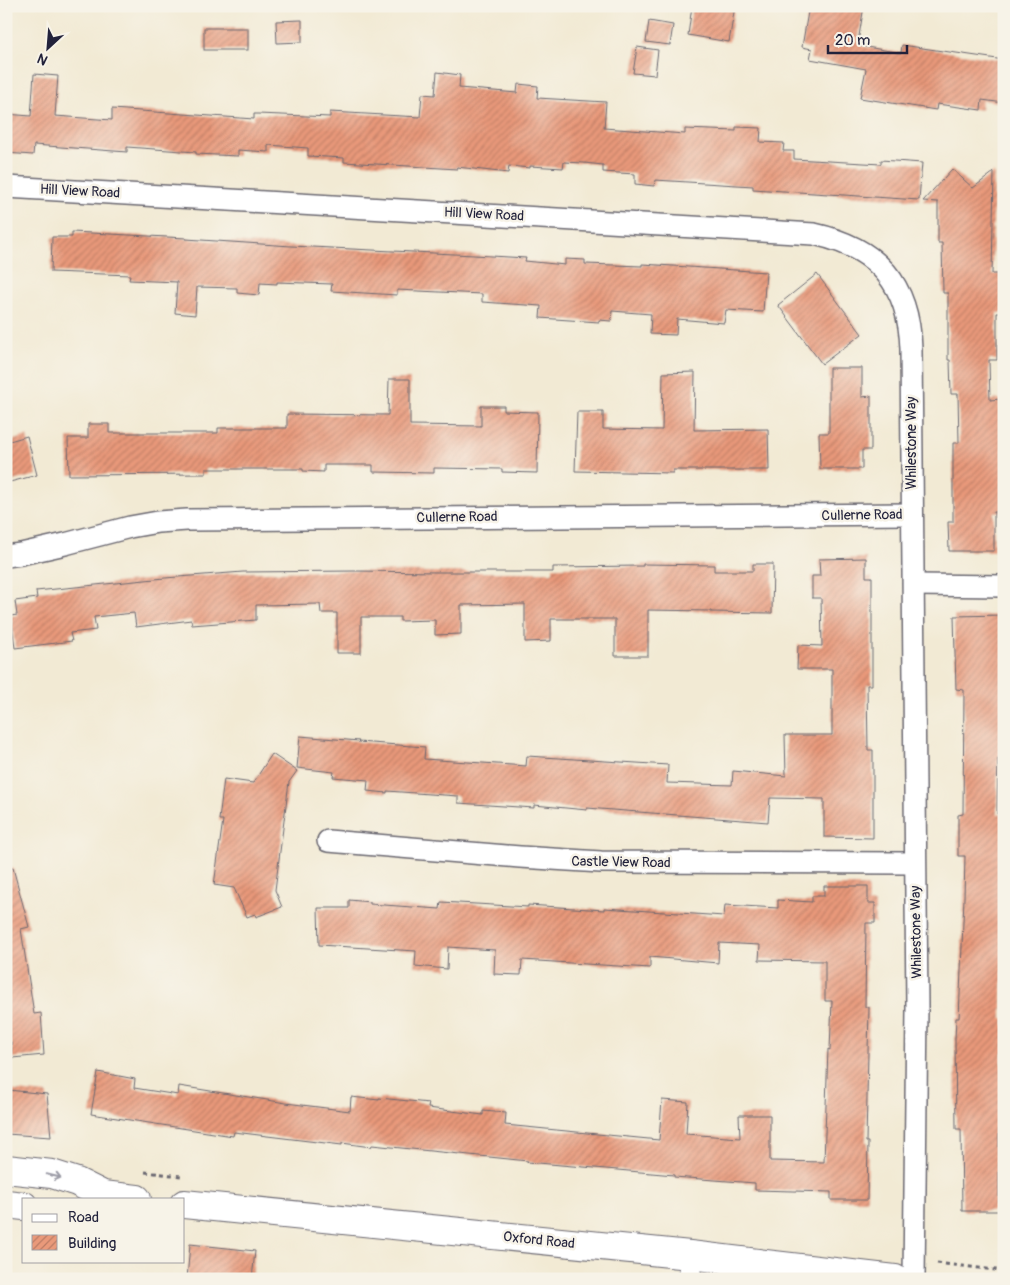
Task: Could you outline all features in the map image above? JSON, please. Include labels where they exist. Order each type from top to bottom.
[{"type":"main road","points":[[6,1169],[52,1174],[77,1182],[98,1197],[118,1198]]},
{"type":"main road","points":[[6,1204],[22,1206]]},
{"type":"main road","name":"Oxford Road","points":[[185,1204],[690,1267],[895,1279]]},
{"type":"street","name":"Hill View Road","points":[[6,187],[814,234],[849,244],[864,252],[878,264],[898,290],[906,310],[910,331]]},
{"type":"street","name":"Whilestone Way","points":[[910,331],[917,1018],[914,1279]]},
{"type":"street","name":"Cullerne Road","points":[[6,556],[65,544],[130,527],[158,522],[187,520],[912,514]]},
{"type":"street","points":[[914,585],[1004,586]]},
{"type":"street","name":"Castle View Road","points":[[328,841],[601,862],[914,863]]},
{"type":"building","points":[[692,6],[735,6],[729,42],[688,35]]},
{"type":"building","points":[[809,6],[864,6],[858,42],[861,43],[861,46],[901,53],[902,45],[1004,60],[1004,103],[982,100],[981,110],[937,104],[936,110],[860,98],[866,69],[810,59],[812,49],[802,47]]},
{"type":"building","points":[[302,20],[302,42],[277,43],[276,21]]},
{"type":"building","points":[[649,21],[673,25],[670,45],[646,42]]},
{"type":"building","points":[[204,28],[248,28],[248,50],[204,50]]},
{"type":"building","points":[[637,47],[658,50],[655,75],[633,73]]},
{"type":"building","points":[[437,72],[460,75],[459,88],[517,93],[518,84],[538,86],[537,98],[606,102],[604,128],[685,134],[685,129],[736,131],[736,127],[761,128],[760,142],[784,143],[783,151],[794,151],[794,159],[881,164],[881,160],[922,163],[919,200],[753,189],[753,186],[655,180],[654,186],[635,184],[635,174],[603,172],[603,165],[584,163],[564,162],[563,168],[509,166],[508,173],[457,167],[457,169],[344,162],[344,158],[308,156],[308,148],[268,145],[268,152],[238,150],[238,156],[127,147],[127,152],[34,145],[33,155],[6,153],[6,114],[31,116],[34,74],[58,76],[55,116],[112,120],[112,109],[254,119],[254,114],[330,117],[330,112],[420,117],[422,94],[435,95]]},
{"type":"building","points":[[952,169],[973,188],[994,172],[992,274],[1002,274],[1003,313],[997,313],[997,360],[989,360],[990,400],[1001,399],[1004,472],[1003,512],[994,512],[994,551],[949,551],[948,522],[953,522],[953,443],[959,443],[958,394],[951,394],[950,360],[948,360],[948,293],[943,293],[942,243],[938,243],[938,202],[923,201]]},
{"type":"building","points":[[72,232],[526,258],[525,261],[565,265],[565,259],[585,260],[585,264],[642,266],[642,264],[766,272],[763,312],[726,310],[724,323],[677,319],[676,335],[650,334],[651,314],[612,311],[611,321],[599,320],[599,322],[540,318],[541,306],[482,302],[482,294],[397,290],[397,295],[331,291],[332,284],[277,282],[277,284],[260,283],[259,295],[237,293],[237,288],[197,287],[195,315],[175,313],[177,282],[129,280],[130,275],[51,272],[52,237],[72,237]]},
{"type":"building","points":[[817,274],[862,334],[822,364],[778,305]]},
{"type":"building","points":[[829,368],[862,368],[862,397],[871,396],[871,450],[862,450],[862,469],[820,469],[819,433],[829,433]]},
{"type":"building","points":[[695,372],[694,430],[768,429],[769,470],[673,470],[673,473],[575,471],[577,412],[603,412],[603,429],[662,430],[663,373]]},
{"type":"building","points":[[389,379],[410,379],[410,425],[481,426],[481,406],[504,406],[504,411],[538,412],[537,473],[502,472],[502,469],[434,468],[434,473],[373,472],[373,465],[324,465],[324,472],[303,471],[303,469],[206,469],[206,474],[69,475],[68,438],[88,438],[88,424],[109,424],[109,433],[218,433],[218,428],[287,428],[287,414],[388,415]]},
{"type":"building","points":[[27,436],[37,475],[6,483],[6,442]]},
{"type":"building","points":[[866,558],[866,577],[872,577],[872,685],[867,685],[868,750],[873,750],[873,838],[824,837],[824,799],[770,798],[768,822],[587,808],[587,810],[534,805],[534,808],[458,803],[458,796],[367,791],[368,780],[333,777],[334,772],[297,768],[300,736],[425,747],[424,759],[526,766],[527,756],[668,765],[667,783],[732,785],[733,771],[786,776],[785,735],[832,735],[832,669],[797,669],[798,645],[822,646],[821,598],[812,598],[812,576],[820,576],[819,559]]},
{"type":"building","points":[[643,564],[714,565],[714,571],[753,571],[753,564],[773,564],[772,613],[648,610],[648,656],[615,656],[615,619],[551,619],[551,641],[525,642],[525,604],[461,605],[461,634],[435,635],[435,620],[400,621],[400,617],[361,617],[361,653],[337,653],[337,613],[321,613],[320,604],[256,605],[256,620],[192,625],[191,620],[136,627],[134,613],[94,617],[96,630],[70,633],[72,641],[15,648],[11,616],[17,615],[15,601],[37,598],[36,591],[165,578],[243,572],[553,572],[553,567],[643,566]]},
{"type":"building","points":[[1004,615],[1004,759],[998,759],[997,814],[1004,813],[1002,1019],[1004,1019],[1004,1053],[1002,1053],[1002,1129],[999,1129],[999,1211],[962,1211],[961,1129],[956,1129],[955,1039],[956,1018],[959,1018],[964,898],[965,856],[958,856],[958,815],[963,814],[964,690],[956,689],[954,616]]},
{"type":"building","points":[[272,754],[297,771],[289,782],[275,890],[282,907],[256,917],[255,914],[247,917],[234,888],[214,885],[223,820],[219,820],[224,779],[253,783]]},
{"type":"building","points":[[13,868],[29,927],[21,929],[34,1014],[41,1013],[44,1055],[12,1058],[11,1042],[6,1042],[6,869]]},
{"type":"building","points":[[824,886],[868,886],[868,903],[875,903],[875,923],[866,923],[865,1007],[869,1007],[866,1142],[868,1142],[867,1200],[831,1200],[831,1192],[755,1190],[755,1183],[674,1177],[674,1175],[527,1162],[372,1145],[371,1147],[342,1143],[342,1145],[234,1132],[233,1136],[91,1114],[98,1072],[135,1079],[134,1088],[178,1095],[179,1086],[350,1111],[351,1097],[379,1100],[379,1098],[429,1103],[428,1108],[483,1115],[483,1111],[506,1113],[505,1125],[659,1140],[662,1100],[688,1102],[686,1134],[740,1138],[739,1115],[770,1115],[770,1161],[824,1162],[828,1049],[830,1050],[832,1001],[825,1001],[825,961],[759,960],[760,945],[719,943],[718,963],[650,957],[650,968],[522,960],[521,975],[494,974],[495,950],[448,947],[447,969],[415,966],[416,951],[319,945],[318,908],[349,908],[349,900],[370,902],[370,904],[440,909],[441,902],[604,910],[604,908],[724,916],[725,905],[778,908],[778,900],[812,902],[812,896],[824,896]]},
{"type":"building","points":[[8,1090],[47,1094],[51,1137],[6,1134]]},
{"type":"building","points":[[190,1244],[255,1251],[252,1279],[187,1279]]}]
